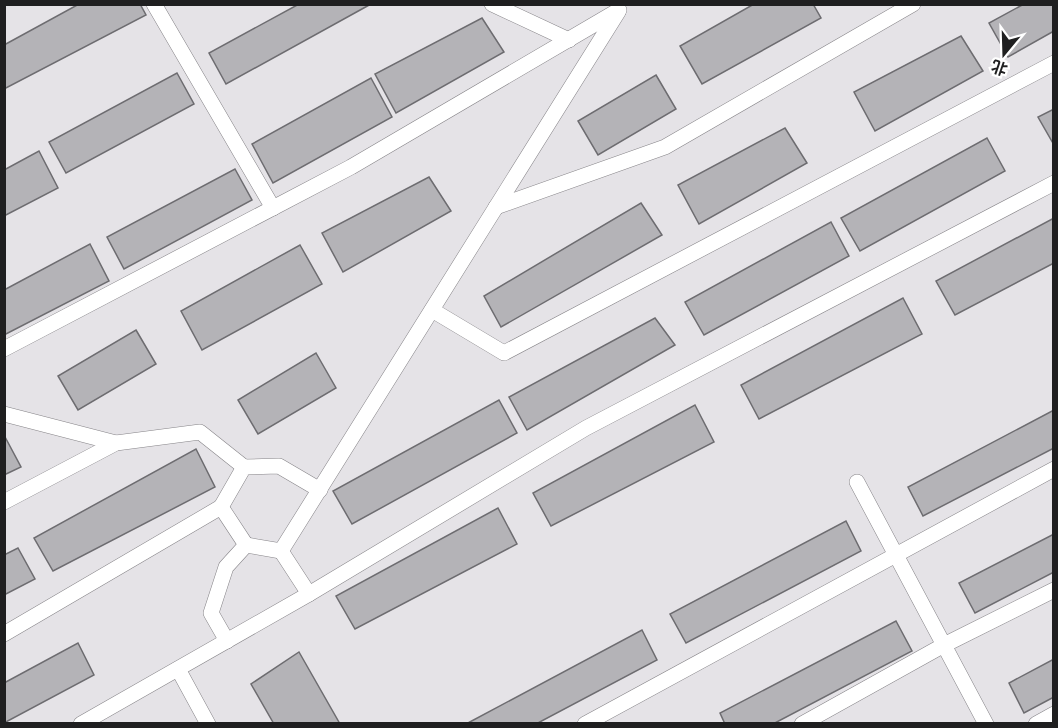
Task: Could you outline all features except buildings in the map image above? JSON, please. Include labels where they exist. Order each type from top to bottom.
[{"type":"street","points":[[154,4],[273,208]]},
{"type":"street","points":[[492,4],[569,40]]},
{"type":"street","points":[[496,207],[665,147],[913,4]]},
{"type":"street","points":[[4,349],[351,167],[569,40],[621,7]]},
{"type":"street","points":[[282,551],[621,7]]},
{"type":"street","points":[[432,310],[504,352],[1053,63]]},
{"type":"street","points":[[81,723],[309,594],[586,428],[1053,183]]},
{"type":"street","points":[[4,414],[116,443]]},
{"type":"street","points":[[4,502],[116,443],[200,432],[244,467],[279,466],[320,490]]},
{"type":"street","points":[[4,634],[221,507],[244,467]]},
{"type":"street","points":[[585,723],[1053,469]]},
{"type":"street","points":[[857,482],[986,723]]},
{"type":"street","points":[[221,507],[246,545],[282,551],[309,594]]},
{"type":"street","points":[[227,641],[211,613],[226,567],[246,545]]},
{"type":"street","points":[[802,723],[944,645],[1053,590]]},
{"type":"street","points":[[178,669],[208,723]]},
{"type":"street","points":[[1036,723],[1053,714]]}]
